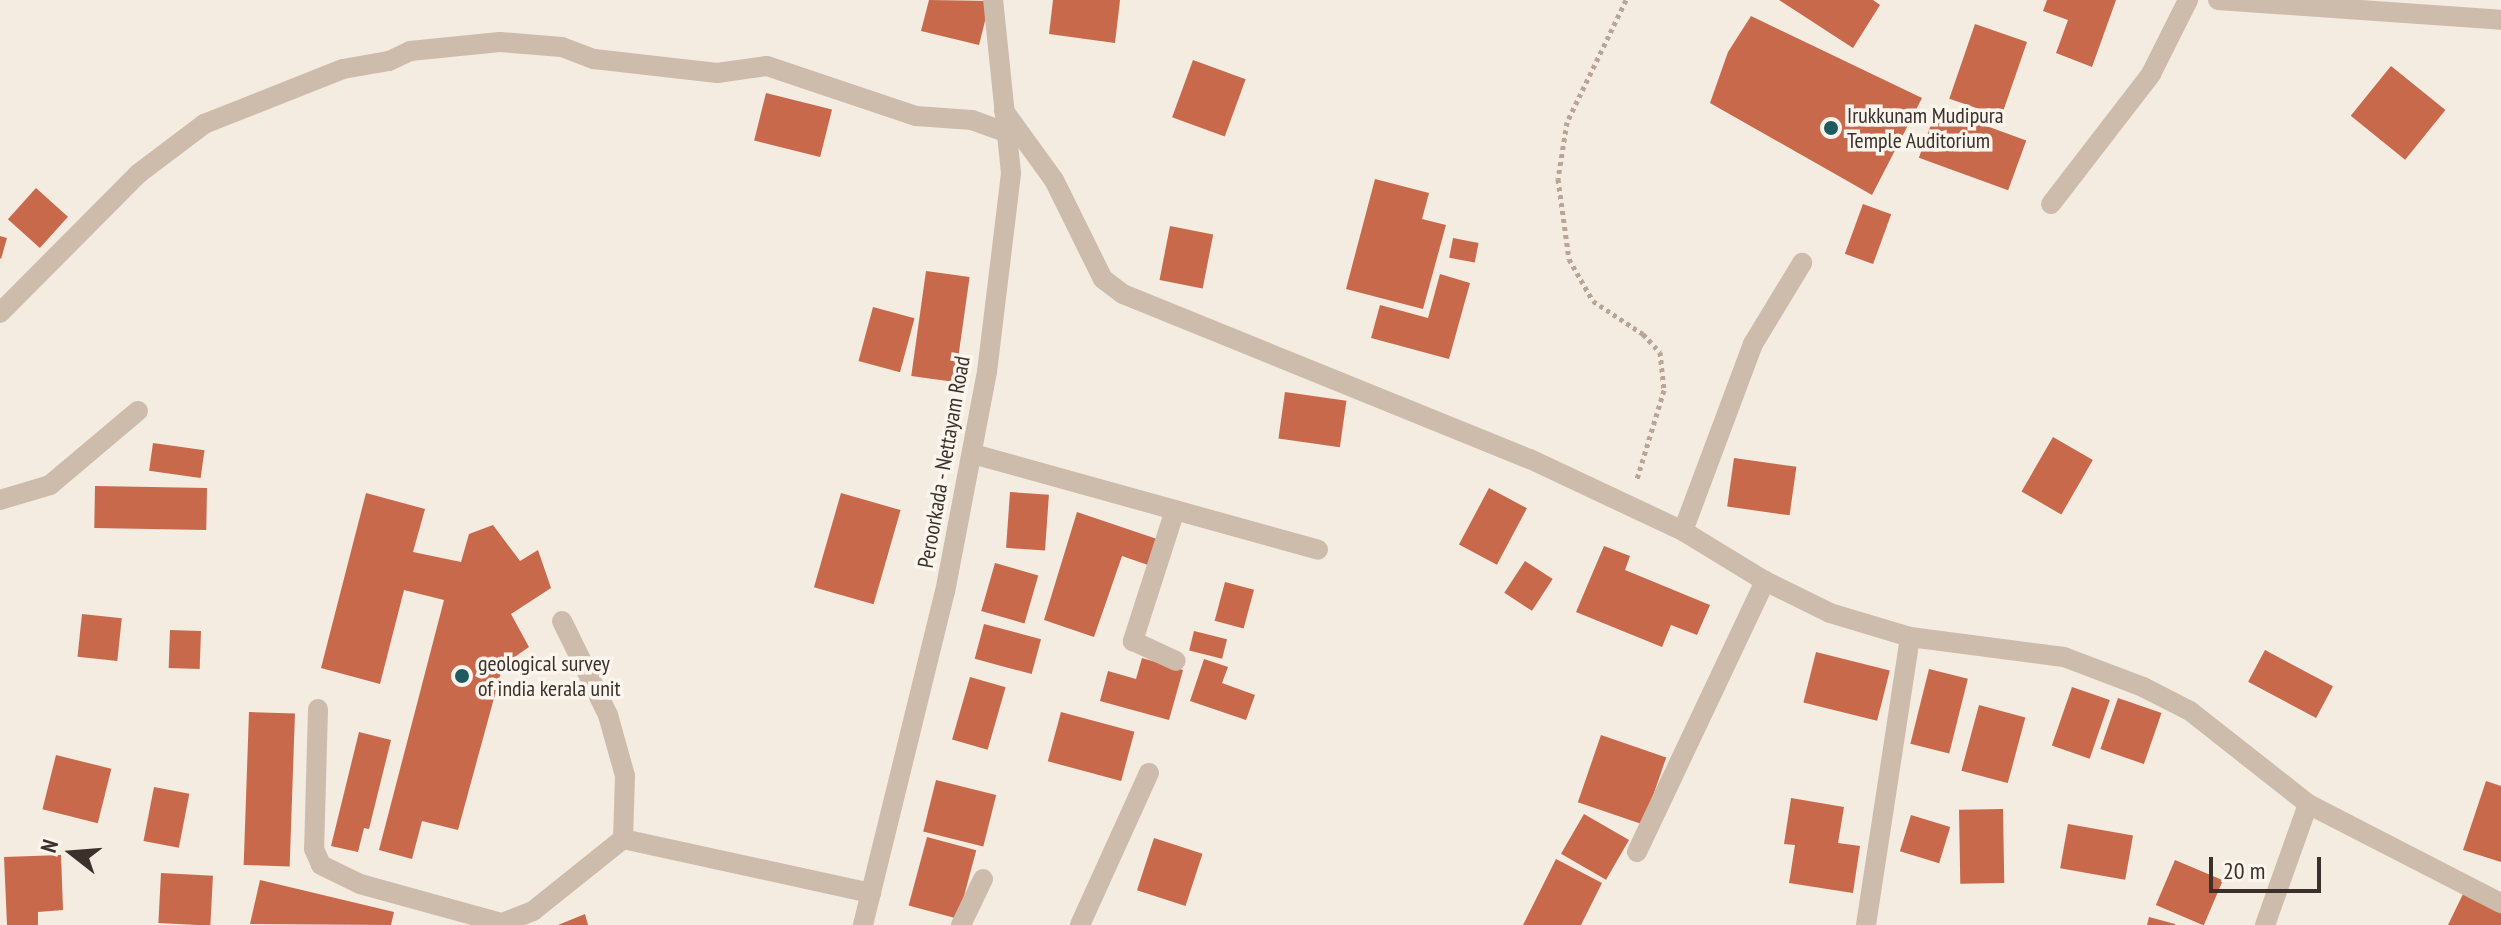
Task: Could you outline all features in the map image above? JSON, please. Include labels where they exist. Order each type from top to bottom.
[{"type":"street","name":"Peroorkada - Nettayam Road","points":[[864,925],[973,454],[1011,173],[993,0]]},
{"type":"street","points":[[2051,204],[2151,74],[2188,0]]},
{"type":"street","points":[[2218,0],[2501,20]]},
{"type":"street","points":[[0,313],[138,174],[204,124],[343,69],[389,61],[410,51],[500,42],[717,73],[767,66],[916,116],[972,120],[1007,133]]},
{"type":"street","points":[[1004,111],[1054,180],[1103,279],[1123,294],[1445,423],[1628,504],[1683,531],[1765,581],[1830,613],[1910,637],[2064,657],[2143,687],[2190,711],[2308,804],[2501,903]]},
{"type":"street","points":[[1683,531],[1753,344],[1802,263]]},
{"type":"street","points":[[0,500],[50,485],[138,411]]},
{"type":"street","points":[[973,454],[1318,550]]},
{"type":"street","points":[[1175,510],[1133,641],[1176,661]]},
{"type":"street","points":[[1637,852],[1765,581]]},
{"type":"street","points":[[318,709],[314,849],[321,865],[360,884],[502,923],[533,911],[623,839],[625,776],[608,715],[562,621]]},
{"type":"street","points":[[1866,925],[1910,637]]},
{"type":"street","points":[[1080,925],[1149,773]]},
{"type":"street","points":[[2265,925],[2308,804]]},
{"type":"street","points":[[623,839],[871,893]]},
{"type":"street","points":[[961,925],[983,879]]},
{"type":"path","points":[[1626,0],[1567,122],[1558,179],[1569,259],[1593,301],[1643,334],[1660,352],[1664,390],[1628,504]]},
{"type":"building","points":[[929,0],[990,1],[979,45],[921,31]]},
{"type":"building","points":[[1053,0],[1120,0],[1115,43],[1049,34]]},
{"type":"building","points":[[1779,0],[1873,0],[1880,5],[1853,48]]},
{"type":"building","points":[[2047,0],[2116,0],[2092,67],[2056,53],[2068,20],[2043,11]]},
{"type":"building","name":"Irukkunam Mudipura Temple Auditorium","points":[[1751,16],[1922,98],[1872,195],[1710,103],[1728,52]]},
{"type":"building","points":[[1975,24],[2027,42],[2001,117],[1949,99]]},
{"type":"building","points":[[1193,60],[1246,79],[1225,136],[1172,117]]},
{"type":"building","points":[[2391,66],[2445,110],[2405,160],[2351,116]]},
{"type":"building","points":[[766,93],[832,109],[820,157],[754,141]]},
{"type":"building","points":[[1937,108],[2026,140],[2008,190],[1919,158]]},
{"type":"building","points":[[1375,179],[1429,193],[1422,219],[1446,225],[1423,309],[1346,289]]},
{"type":"building","points":[[36,188],[68,217],[40,248],[8,219]]},
{"type":"building","points":[[1863,204],[1891,214],[1873,264],[1845,254]]},
{"type":"building","points":[[1170,226],[1213,234],[1203,288],[1160,280]]},
{"type":"building","points":[[0,236],[7,238],[1,259],[0,258]]},
{"type":"building","points":[[1453,238],[1479,243],[1475,263],[1449,258]]},
{"type":"building","points":[[926,271],[970,277],[955,382],[911,376]]},
{"type":"building","points":[[1440,274],[1470,283],[1449,359],[1371,338],[1380,305],[1428,318]]},
{"type":"building","points":[[873,307],[915,318],[900,372],[859,361]]},
{"type":"building","points":[[1285,392],[1346,401],[1340,447],[1278,439]]},
{"type":"building","points":[[2053,437],[2093,460],[2061,515],[2022,492]]},
{"type":"building","points":[[153,443],[204,450],[201,478],[149,471]]},
{"type":"building","points":[[1734,458],[1796,467],[1790,515],[1727,507]]},
{"type":"building","points":[[95,486],[207,488],[206,530],[94,528]]},
{"type":"building","points":[[1489,488],[1527,508],[1497,565],[1459,545]]},
{"type":"building","points":[[1010,492],[1049,495],[1045,551],[1006,548]]},
{"type":"building","name":"geological survey of india kerala unit","points":[[366,493],[425,509],[413,552],[461,562],[469,534],[493,525],[520,561],[538,550],[551,588],[511,614],[529,647],[503,665],[458,830],[422,821],[412,859],[379,850],[444,600],[404,590],[380,684],[321,668]]},
{"type":"building","points":[[841,493],[901,510],[874,604],[814,587]]},
{"type":"building","points":[[1077,512],[1157,539],[1148,565],[1122,556],[1094,637],[1044,620]]},
{"type":"building","points":[[1604,546],[1630,556],[1625,570],[1710,605],[1697,635],[1671,625],[1662,647],[1576,612]]},
{"type":"building","points":[[1525,561],[1553,579],[1532,611],[1504,593]]},
{"type":"building","points":[[995,563],[1038,575],[1024,623],[981,611]]},
{"type":"building","points":[[1225,582],[1254,590],[1244,628],[1215,621]]},
{"type":"building","points":[[82,614],[122,618],[117,661],[78,657]]},
{"type":"building","points":[[984,624],[1041,639],[1032,674],[975,659]]},
{"type":"building","points":[[170,630],[201,631],[200,669],[169,668]]},
{"type":"building","points":[[1194,631],[1227,639],[1222,659],[1189,650]]},
{"type":"building","points":[[2265,650],[2333,686],[2316,718],[2248,682]]},
{"type":"building","points":[[1816,652],[1890,670],[1877,721],[1803,702]]},
{"type":"building","points":[[1142,658],[1183,670],[1169,720],[1100,701],[1108,671],[1136,679]]},
{"type":"building","points":[[1204,659],[1228,667],[1222,683],[1255,695],[1246,720],[1190,701]]},
{"type":"building","points":[[1929,669],[1968,679],[1949,753],[1910,744]]},
{"type":"building","points":[[970,677],[1006,687],[988,750],[952,739]]},
{"type":"building","points":[[2072,687],[2110,700],[2090,759],[2052,746]]},
{"type":"building","points":[[2118,698],[2161,713],[2144,764],[2100,749]]},
{"type":"building","points":[[1979,705],[2025,717],[2008,783],[1961,771]]},
{"type":"building","points":[[249,712],[295,714],[290,867],[244,865]]},
{"type":"building","points":[[1061,712],[1134,732],[1121,781],[1048,761]]},
{"type":"building","points":[[359,732],[391,740],[369,829],[364,828],[358,852],[331,846]]},
{"type":"building","points":[[1601,735],[1666,757],[1643,825],[1578,802]]},
{"type":"building","points":[[56,755],[111,769],[98,823],[42,809]]},
{"type":"building","points":[[936,780],[996,795],[983,846],[923,831]]},
{"type":"building","points":[[2486,781],[2501,786],[2501,862],[2463,850]]},
{"type":"building","points":[[154,787],[189,794],[179,848],[144,841]]},
{"type":"building","points":[[1791,798],[1844,807],[1838,843],[1860,846],[1853,893],[1789,883],[1795,845],[1784,844]]},
{"type":"building","points":[[2003,809],[2004,883],[1960,884],[1959,810]]},
{"type":"building","points":[[1584,814],[1629,840],[1606,880],[1561,854]]},
{"type":"building","points":[[1911,815],[1950,827],[1939,863],[1900,851]]},
{"type":"building","points":[[2068,824],[2133,835],[2125,880],[2060,868]]},
{"type":"building","points":[[927,837],[976,850],[958,919],[909,906]]},
{"type":"building","points":[[1154,838],[1203,854],[1186,906],[1137,890]]},
{"type":"building","points":[[61,855],[63,910],[38,912],[38,925],[7,925],[4,857]]},
{"type":"building","points":[[1556,859],[1602,883],[1581,925],[1523,925]]},
{"type":"building","points":[[2175,860],[2223,880],[2204,925],[2156,905]]},
{"type":"building","points":[[161,873],[213,876],[210,925],[158,923]]},
{"type":"building","points":[[260,880],[394,912],[391,925],[250,924]]},
{"type":"building","points":[[2463,894],[2501,913],[2501,925],[2448,925]]},
{"type":"building","points":[[585,914],[588,925],[558,925]]},
{"type":"building","points":[[2149,917],[2175,924],[2175,925],[2147,925]]},
{"type":"place","name":"Irukkunam Mudipura Temple Auditorium","points":[[1831,128]]},
{"type":"place","name":"geological survey of india kerala unit","points":[[462,676]]}]
